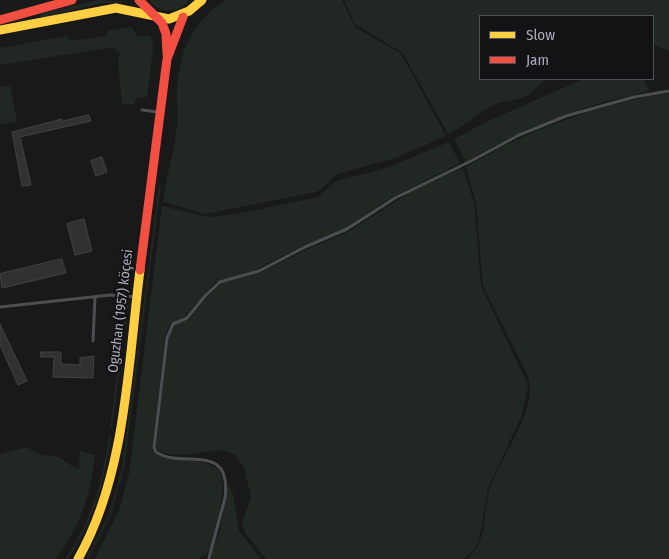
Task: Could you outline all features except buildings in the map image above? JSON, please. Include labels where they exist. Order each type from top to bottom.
[{"type":"main road","points":[[0,20],[72,0]]},
{"type":"main road","name":"Oguzhan (1957) köçesi","points":[[139,0],[150,13],[161,21],[164,29],[168,59]]},
{"type":"main road","points":[[0,30],[116,8],[150,13],[166,19],[183,16],[199,2]]},
{"type":"main road","name":"Oguzhan (1957) köçesi","points":[[78,559],[99,520],[110,484],[119,437],[168,59],[183,16]]},
{"type":"lane","points":[[209,558],[225,498],[226,480],[223,471],[210,461],[158,454],[154,448],[166,338],[173,324],[187,318],[205,296],[220,282],[260,271],[305,247],[348,229],[410,189],[471,162],[519,134],[566,116],[634,97],[669,90]]},
{"type":"lane","points":[[142,110],[161,112]]},
{"type":"lane","points":[[0,306],[116,295],[137,297]]},
{"type":"lane","points":[[93,341],[95,297]]},
{"type":"shaded area","points":[[98,0],[133,2],[102,3],[41,18],[40,14]]},
{"type":"shaded area","points":[[149,0],[190,0],[175,10],[164,10],[153,5]]},
{"type":"shaded area","points":[[227,0],[342,0],[355,27],[401,54],[446,136],[398,157],[338,174],[316,192],[205,214],[163,202],[176,137],[178,117],[177,89],[181,61],[190,37],[197,27],[215,8]]},
{"type":"shaded area","points":[[344,0],[669,0],[669,51],[654,45],[654,15],[479,15],[479,80],[546,80],[525,97],[496,104],[448,134],[403,53],[355,24]]},
{"type":"shaded area","points":[[131,27],[138,36],[149,36],[152,39],[153,49],[147,97],[137,98],[134,104],[122,104],[118,60],[120,53],[114,47],[0,65],[0,48],[67,36],[71,41],[105,36],[110,30]]},
{"type":"shaded area","points":[[582,80],[644,80],[650,91],[578,110],[510,138],[466,162],[454,139],[490,120]]},
{"type":"shaded area","points":[[0,81],[1,87],[10,86],[17,122],[0,125]]},
{"type":"shaded area","points":[[669,93],[669,559],[467,559],[479,544],[490,488],[524,417],[530,389],[528,376],[483,286],[476,202],[466,167],[515,141],[564,120],[641,98]]},
{"type":"shaded area","points":[[449,142],[460,163],[387,200],[347,228],[305,245],[253,271],[215,283],[186,315],[169,326],[165,337],[152,450],[155,454],[162,457],[206,463],[214,466],[219,471],[223,491],[213,543],[207,553],[199,559],[95,559],[119,511],[129,474],[162,206],[208,217],[236,214],[318,197],[336,181],[384,169]]},
{"type":"shaded area","points":[[463,168],[474,203],[481,286],[528,385],[522,415],[488,488],[479,540],[473,551],[463,559],[266,559],[245,533],[242,525],[251,496],[244,468],[235,455],[217,451],[175,455],[156,449],[169,333],[174,325],[189,319],[206,298],[221,284],[259,273],[307,249],[348,232],[418,187]]},
{"type":"shaded area","points":[[159,185],[161,185],[124,468],[111,514],[90,556],[86,559],[109,514],[122,468]]},
{"type":"shaded area","points":[[127,300],[129,300],[112,428],[110,428]]},
{"type":"shaded area","points":[[109,435],[111,436],[108,453],[97,500],[85,530],[68,559],[65,559],[82,530],[95,500],[100,484]]},
{"type":"shaded area","points":[[27,447],[40,455],[56,456],[77,469],[79,468],[80,451],[95,455],[90,485],[83,510],[65,546],[56,559],[0,559],[0,454]]},
{"type":"shaded area","points":[[228,484],[233,494],[239,531],[261,559],[212,559],[211,555],[220,530]]},
{"type":"traffic: slow","points":[[0,30],[116,8],[169,19],[189,11],[202,0]]},
{"type":"traffic: slow","points":[[78,559],[94,526],[116,455],[128,381],[140,270]]},
{"type":"traffic: jam","points":[[0,20],[72,0]]},
{"type":"traffic: jam","points":[[139,0],[162,23],[166,34],[167,54]]},
{"type":"traffic: jam","points":[[140,270],[167,59],[183,17]]}]
